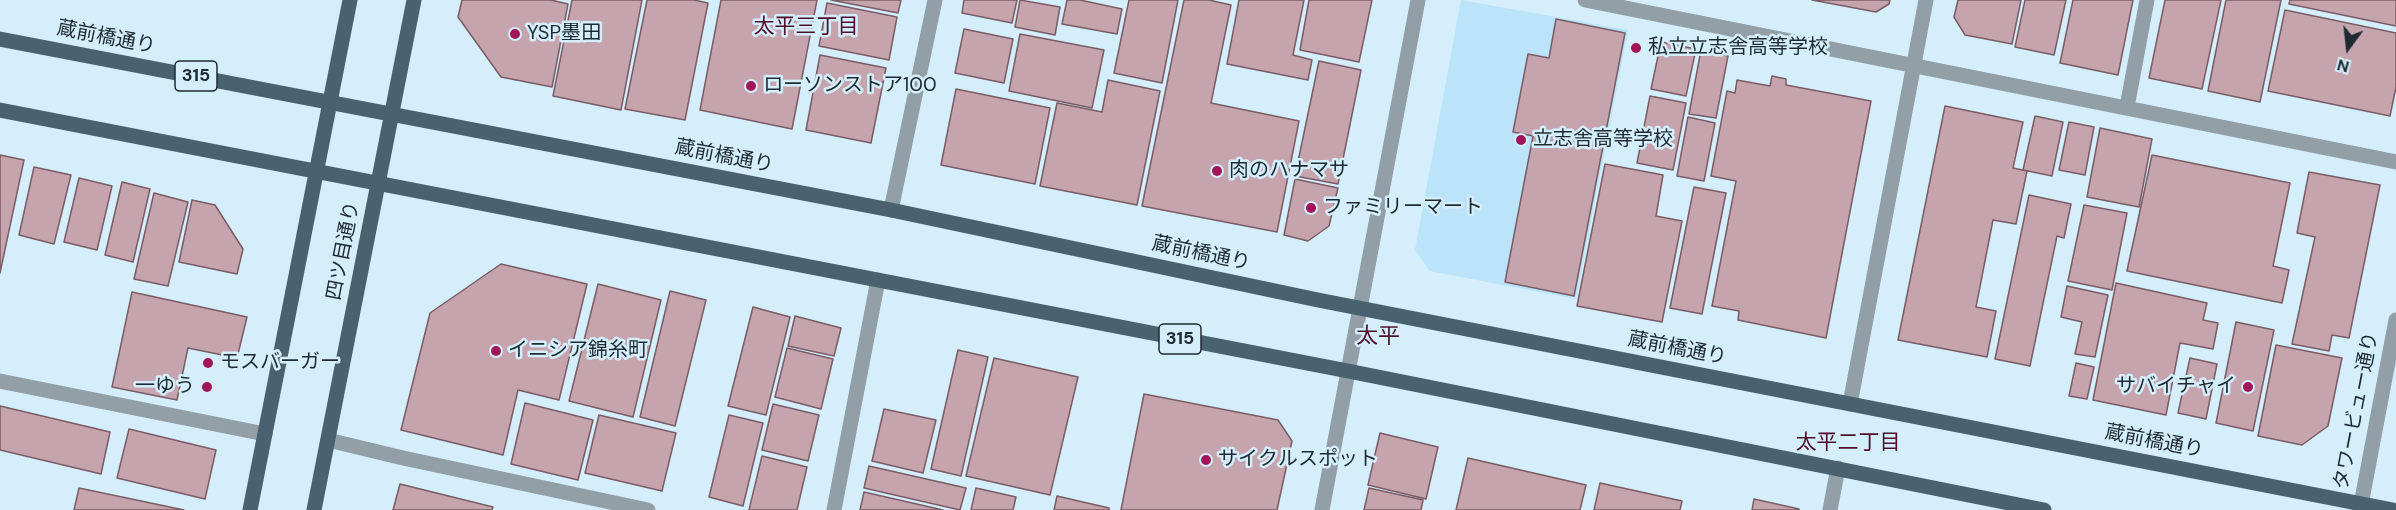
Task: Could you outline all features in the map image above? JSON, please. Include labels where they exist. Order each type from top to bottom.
[{"type":"main road","points":[[250,510],[350,0]]},
{"type":"main road","name":"四ツ目通り","points":[[314,510],[414,0]]},
{"type":"main road","name":"蔵前橋通り","points":[[0,39],[891,210],[1360,308],[2360,507],[2393,510]]},
{"type":"main road","name":"315","points":[[0,110],[1348,371],[2044,510]]},
{"type":"street","points":[[891,210],[935,0]]},
{"type":"street","points":[[1322,510],[1418,0]]},
{"type":"street","points":[[1585,0],[2396,162]]},
{"type":"street","points":[[1850,404],[1926,0]]},
{"type":"street","points":[[2127,107],[2147,0]]},
{"type":"street","points":[[834,510],[878,280]]},
{"type":"street","name":"タワービュー通り","points":[[2360,507],[2396,320]]},
{"type":"street","points":[[0,381],[265,434]]},
{"type":"street","points":[[328,440],[648,510]]},
{"type":"street","points":[[1830,510],[1838,468]]},
{"type":"shaded area","name":"立志舎高等学校","points":[[1461,0],[1628,30],[1576,299],[1430,271],[1415,250]]},
{"type":"building","points":[[462,0],[551,0],[568,4],[552,87],[501,77],[458,17]]},
{"type":"building","points":[[572,0],[642,0],[621,110],[553,96]]},
{"type":"building","points":[[647,0],[694,0],[708,3],[685,120],[625,109]]},
{"type":"building","points":[[721,0],[817,0],[792,129],[700,110]]},
{"type":"building","points":[[831,0],[901,0],[898,13]]},
{"type":"building","points":[[964,0],[1017,0],[1012,23],[962,13]]},
{"type":"building","points":[[1020,0],[1060,7],[1055,35],[1015,27]]},
{"type":"building","points":[[1067,0],[1080,0],[1122,9],[1117,34],[1062,24]]},
{"type":"building","points":[[1129,0],[1178,0],[1162,83],[1114,73]]},
{"type":"building","points":[[1184,0],[1209,0],[1231,5],[1211,103],[1299,121],[1277,232],[1142,206]]},
{"type":"building","points":[[1239,0],[1304,0],[1293,55],[1312,60],[1308,80],[1227,64]]},
{"type":"building","points":[[1309,0],[1372,0],[1359,62],[1300,50]]},
{"type":"building","points":[[1812,0],[1890,0],[1889,4],[1876,12]]},
{"type":"building","points":[[1958,0],[2021,0],[2012,44],[1965,35],[1954,17]]},
{"type":"building","points":[[2025,0],[2066,0],[2054,55],[2015,47]]},
{"type":"building","points":[[2073,0],[2133,0],[2118,75],[2060,63]]},
{"type":"building","points":[[2165,0],[2221,0],[2202,89],[2149,78]]},
{"type":"building","points":[[2226,0],[2281,0],[2260,102],[2208,91]]},
{"type":"building","points":[[2290,0],[2396,0],[2396,26],[2289,4]]},
{"type":"building","points":[[827,3],[897,17],[889,60],[819,46]]},
{"type":"building","points":[[2285,10],[2396,33],[2396,87],[2390,116],[2268,91]]},
{"type":"building","points":[[1556,19],[1625,33],[1574,296],[1505,282],[1533,136],[1513,132],[1528,54],[1549,58]]},
{"type":"building","points":[[964,29],[1013,39],[1004,83],[955,73]]},
{"type":"building","points":[[1020,34],[1104,50],[1092,108],[1009,91]]},
{"type":"building","points":[[1661,42],[1696,49],[1686,96],[1651,89]]},
{"type":"building","points":[[1701,50],[1728,56],[1716,118],[1689,114]]},
{"type":"building","points":[[820,55],[886,68],[871,143],[806,130]]},
{"type":"building","points":[[1319,61],[1361,70],[1338,184],[1295,176]]},
{"type":"building","points":[[1772,76],[1786,79],[1786,85],[1871,101],[1826,338],[1738,320],[1739,311],[1712,306],[1736,181],[1711,176],[1727,91],[1735,93],[1737,80],[1770,86]]},
{"type":"building","points":[[1108,80],[1160,91],[1137,205],[1040,186],[1057,103],[1102,112]]},
{"type":"building","points":[[956,89],[1050,108],[1035,184],[941,165]]},
{"type":"building","points":[[1650,96],[1686,103],[1673,170],[1637,163]]},
{"type":"building","points":[[1945,106],[2023,122],[2013,168],[2027,171],[2016,224],[1993,220],[1976,307],[1996,311],[1987,357],[1898,340]]},
{"type":"building","points":[[2035,116],[2063,122],[2052,176],[2023,170]]},
{"type":"building","points":[[1688,117],[1715,123],[1704,181],[1677,176]]},
{"type":"building","points":[[2069,122],[2094,127],[2085,175],[2059,170]]},
{"type":"building","points":[[2100,128],[2152,139],[2139,207],[2087,197]]},
{"type":"building","points":[[0,155],[24,160],[0,273]]},
{"type":"building","points":[[2152,155],[2290,183],[2273,266],[2289,270],[2282,303],[2127,271]]},
{"type":"building","points":[[1605,164],[1663,175],[1656,216],[1682,221],[1662,322],[1577,306]]},
{"type":"building","points":[[34,167],[71,175],[54,244],[19,235]]},
{"type":"building","points":[[2309,172],[2380,185],[2349,338],[2332,335],[2329,351],[2292,344],[2315,237],[2297,233]]},
{"type":"building","points":[[79,178],[112,186],[97,250],[64,242]]},
{"type":"building","points":[[1295,179],[1338,188],[1329,226],[1308,241],[1284,235]]},
{"type":"building","points":[[122,182],[150,189],[133,262],[105,255]]},
{"type":"building","points":[[1694,187],[1726,193],[1702,314],[1670,308]]},
{"type":"building","points":[[154,193],[188,202],[168,286],[134,279]]},
{"type":"building","points":[[2029,195],[2071,204],[2064,238],[2057,236],[2030,366],[1995,359]]},
{"type":"building","points":[[192,200],[215,205],[243,249],[237,274],[179,262]]},
{"type":"building","points":[[2084,205],[2127,213],[2112,290],[2068,281]]},
{"type":"building","name":"イニシア錦糸町","points":[[501,264],[587,284],[559,400],[518,390],[503,455],[401,430],[430,313]]},
{"type":"building","points":[[2116,283],[2207,303],[2203,320],[2218,323],[2213,349],[2180,343],[2166,415],[2093,400]]},
{"type":"building","points":[[598,284],[661,300],[633,417],[569,401]]},
{"type":"building","points":[[2067,286],[2108,295],[2095,357],[2075,354],[2082,322],[2061,317]]},
{"type":"building","points":[[670,291],[706,300],[675,426],[640,417]]},
{"type":"building","points":[[132,292],[247,317],[237,358],[188,348],[177,400],[112,387]]},
{"type":"building","points":[[753,307],[790,317],[766,415],[728,406]]},
{"type":"building","points":[[795,316],[841,328],[834,356],[788,346]]},
{"type":"building","points":[[2236,322],[2274,330],[2253,431],[2216,423]]},
{"type":"building","points":[[2276,345],[2342,358],[2328,426],[2302,445],[2258,436]]},
{"type":"building","points":[[787,348],[833,359],[821,409],[775,397]]},
{"type":"building","points":[[958,350],[988,357],[961,476],[931,469]]},
{"type":"building","points":[[994,358],[1078,377],[1050,495],[966,476]]},
{"type":"building","points":[[2190,358],[2217,364],[2206,419],[2178,413]]},
{"type":"building","points":[[2076,363],[2094,367],[2087,399],[2069,396]]},
{"type":"building","points":[[1144,394],[1278,420],[1292,441],[1277,510],[1121,510]]},
{"type":"building","points":[[525,403],[593,420],[578,480],[511,464]]},
{"type":"building","points":[[773,404],[819,415],[808,461],[762,450]]},
{"type":"building","points":[[0,406],[110,432],[101,474],[0,450]]},
{"type":"building","points":[[884,409],[936,420],[923,473],[872,461]]},
{"type":"building","points":[[599,415],[676,433],[662,491],[585,473]]},
{"type":"building","points":[[729,415],[763,423],[743,506],[709,497]]},
{"type":"building","points":[[129,429],[216,450],[205,499],[117,478]]},
{"type":"building","points":[[1380,433],[1438,447],[1426,499],[1368,485]]},
{"type":"building","points":[[762,456],[807,467],[797,510],[749,510]]},
{"type":"building","points":[[1468,458],[1586,485],[1580,510],[1456,510]]},
{"type":"building","points":[[869,466],[966,488],[960,510],[864,488]]},
{"type":"building","points":[[1600,483],[1682,501],[1680,510],[1594,510]]},
{"type":"building","points":[[400,484],[493,507],[492,510],[393,510]]},
{"type":"building","points":[[79,488],[184,510],[74,510]]},
{"type":"building","points":[[976,488],[1016,497],[1013,510],[971,510]]},
{"type":"building","points":[[1369,488],[1423,500],[1421,510],[1364,510]]},
{"type":"building","points":[[864,492],[943,510],[860,510]]},
{"type":"building","points":[[1057,496],[1109,508],[1109,510],[1054,510]]},
{"type":"building","points":[[1754,499],[1799,509],[1799,510],[1752,510]]},
{"type":"place","name":"YSP墨田","points":[[515,34]]},
{"type":"place","name":"私立立志舎高等学校","points":[[1636,48]]},
{"type":"place","name":"ローソンストア100","points":[[751,86]]},
{"type":"place","name":"立志舎高等学校","points":[[1521,140]]},
{"type":"place","name":"肉のハナマサ","points":[[1217,171]]},
{"type":"place","name":"ファミリーマート","points":[[1311,208]]},
{"type":"place","name":"イニシア錦糸町","points":[[496,351]]},
{"type":"place","name":"モスバーガー","points":[[208,363]]},
{"type":"place","name":"一ゆう","points":[[207,387]]},
{"type":"place","name":"サバイチャイ","points":[[2248,387]]},
{"type":"place","name":"サイクルスポット","points":[[1206,460]]},
{"type":"district","name":"太平三丁目","points":[[806,27]]},
{"type":"district","name":"太平","points":[[1378,337]]},
{"type":"district","name":"太平二丁目","points":[[1848,443]]}]
